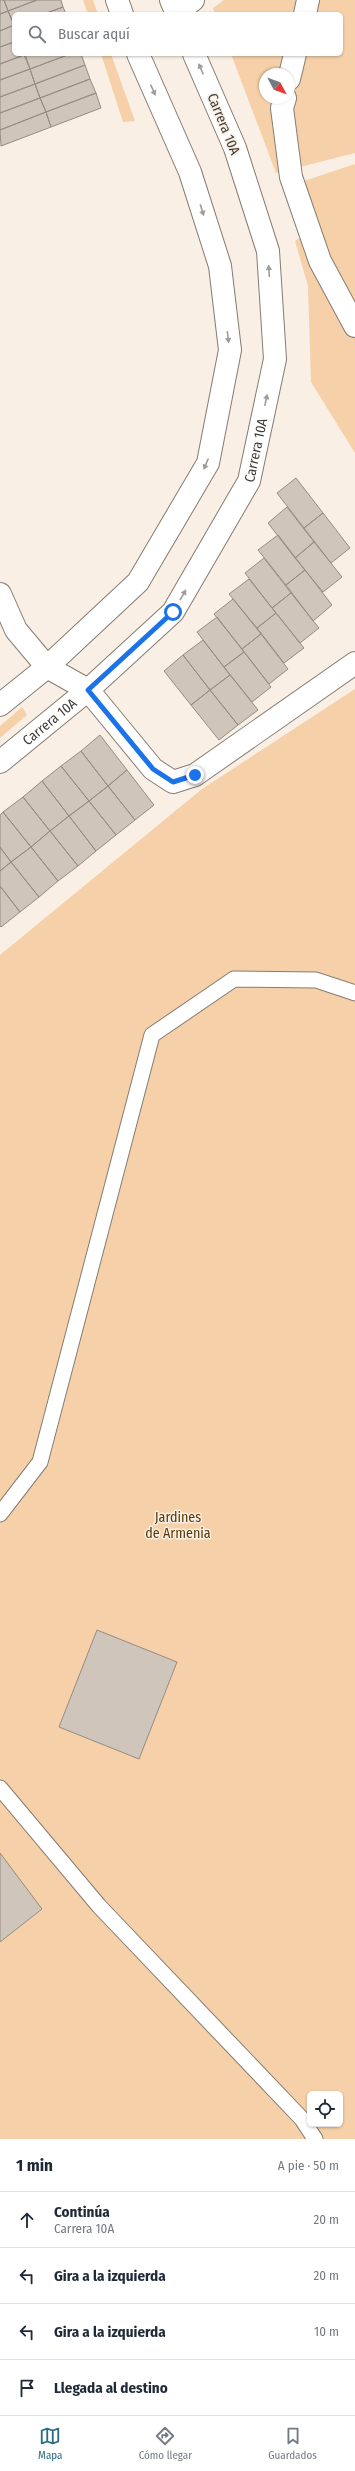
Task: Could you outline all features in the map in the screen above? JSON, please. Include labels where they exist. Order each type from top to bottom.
[{"type":"street","points":[[117,0],[121,12]]},
{"type":"street","points":[[305,12],[308,0]]},
{"type":"street","points":[[0,705],[47,667],[138,582],[208,462],[230,350],[220,266],[190,172],[139,56]]},
{"type":"street","name":"Carrera 10A","points":[[0,762],[88,690],[173,612],[249,481],[275,359],[268,251],[235,148],[195,56]]},
{"type":"street","points":[[292,68],[295,56]]},
{"type":"street","points":[[283,104],[282,108],[291,178],[320,261],[355,326]]},
{"type":"street","points":[[0,594],[16,630],[47,667],[88,690],[153,769],[173,782],[195,775],[355,663]]},
{"type":"lane","points":[[0,1514],[40,1462],[152,1035],[234,979],[316,980],[355,993]]},
{"type":"lane","points":[[0,1788],[99,1906],[302,2119],[315,2139]]},
{"type":"green space","points":[[83,0],[93,0],[97,12],[87,12]]},
{"type":"green space","points":[[224,0],[355,0],[355,153],[276,173],[232,56],[343,56],[343,12],[214,12],[213,8]]},
{"type":"green space","points":[[102,56],[112,56],[135,121],[123,122]]},
{"type":"green space","points":[[355,164],[355,453],[311,382],[308,286],[295,241],[307,233],[298,183]]},
{"type":"green space","name":"Jardines de Armenia","points":[[355,689],[355,2139],[0,2139],[0,955],[202,789]]},
{"type":"green space","points":[[22,707],[27,715],[0,738],[0,726]]},
{"type":"building","points":[[0,0],[4,0],[8,11],[0,14]]},
{"type":"building","points":[[4,0],[37,0],[8,11]]},
{"type":"building","points":[[37,0],[61,0],[63,7],[49,12],[12,12],[12,20],[8,11]]},
{"type":"building","points":[[63,7],[65,12],[49,12]]},
{"type":"building","points":[[8,11],[12,20],[12,26],[0,31],[0,14]]},
{"type":"building","points":[[12,26],[12,43],[0,47],[0,31]]},
{"type":"building","points":[[12,43],[12,56],[21,56],[0,64],[0,47]]},
{"type":"building","points":[[24,56],[30,69],[0,80],[0,64]]},
{"type":"building","points":[[26,56],[65,56],[30,69]]},
{"type":"building","points":[[65,56],[82,56],[85,65],[35,84],[30,69]]},
{"type":"building","points":[[85,65],[90,79],[40,98],[35,84]]},
{"type":"building","points":[[30,69],[35,84],[0,97],[0,80]]},
{"type":"building","points":[[90,79],[96,93],[46,112],[40,98]]},
{"type":"building","points":[[35,84],[40,98],[0,113],[0,97]]},
{"type":"building","points":[[96,93],[101,108],[51,127],[46,112]]},
{"type":"building","points":[[40,98],[46,112],[0,130],[0,113]]},
{"type":"building","points":[[46,112],[51,127],[1,146],[0,130]]},
{"type":"building","points":[[296,478],[323,513],[304,528],[277,493]]},
{"type":"building","points":[[287,507],[314,542],[295,558],[268,523]]},
{"type":"building","points":[[323,513],[350,548],[331,563],[304,528]]},
{"type":"building","points":[[278,535],[305,570],[286,585],[258,550]]},
{"type":"building","points":[[314,542],[342,577],[323,592],[295,558]]},
{"type":"building","points":[[264,558],[291,593],[272,608],[245,573]]},
{"type":"building","points":[[305,570],[332,605],[313,621],[286,585]]},
{"type":"building","points":[[249,579],[276,613],[257,628],[229,594]]},
{"type":"building","points":[[291,593],[319,628],[300,643],[272,608]]},
{"type":"building","points":[[233,599],[261,634],[242,649],[214,614]]},
{"type":"building","points":[[276,613],[304,648],[284,663],[257,628]]},
{"type":"building","points":[[217,617],[244,652],[224,667],[197,632]]},
{"type":"building","points":[[261,634],[288,669],[269,684],[242,649]]},
{"type":"building","points":[[203,640],[230,675],[210,690],[183,655]]},
{"type":"building","points":[[244,652],[271,687],[252,702],[224,667]]},
{"type":"building","points":[[183,655],[210,690],[191,705],[164,671]]},
{"type":"building","points":[[230,675],[258,710],[238,725],[210,690]]},
{"type":"building","points":[[210,690],[238,725],[219,740],[191,705]]},
{"type":"building","points":[[100,735],[127,770],[108,786],[81,751]]},
{"type":"building","points":[[81,751],[108,786],[89,801],[61,766]]},
{"type":"building","points":[[61,766],[89,801],[69,816],[42,781]]},
{"type":"building","points":[[127,770],[154,805],[135,820],[108,786]]},
{"type":"building","points":[[42,781],[69,816],[50,831],[23,797]]},
{"type":"building","points":[[108,786],[135,820],[116,835],[89,801]]},
{"type":"building","points":[[23,797],[50,831],[31,847],[3,812]]},
{"type":"building","points":[[89,801],[116,835],[96,851],[69,816]]},
{"type":"building","points":[[3,812],[31,847],[11,862],[0,847],[0,815]]},
{"type":"building","points":[[69,816],[96,851],[78,866],[50,831]]},
{"type":"building","points":[[50,831],[78,866],[58,881],[31,847]]},
{"type":"building","points":[[0,847],[11,862],[0,871]]},
{"type":"building","points":[[31,847],[58,881],[39,897],[11,862]]},
{"type":"building","points":[[11,862],[39,897],[20,912],[0,886],[0,871]]},
{"type":"building","points":[[0,886],[20,912],[1,927],[0,926]]},
{"type":"building","points":[[97,1630],[177,1662],[139,1759],[59,1727]]},
{"type":"building","points":[[0,1853],[42,1909],[0,1942]]},
{"type":"route","points":[[173,612],[88,690],[153,769],[173,782],[195,775]]}]
